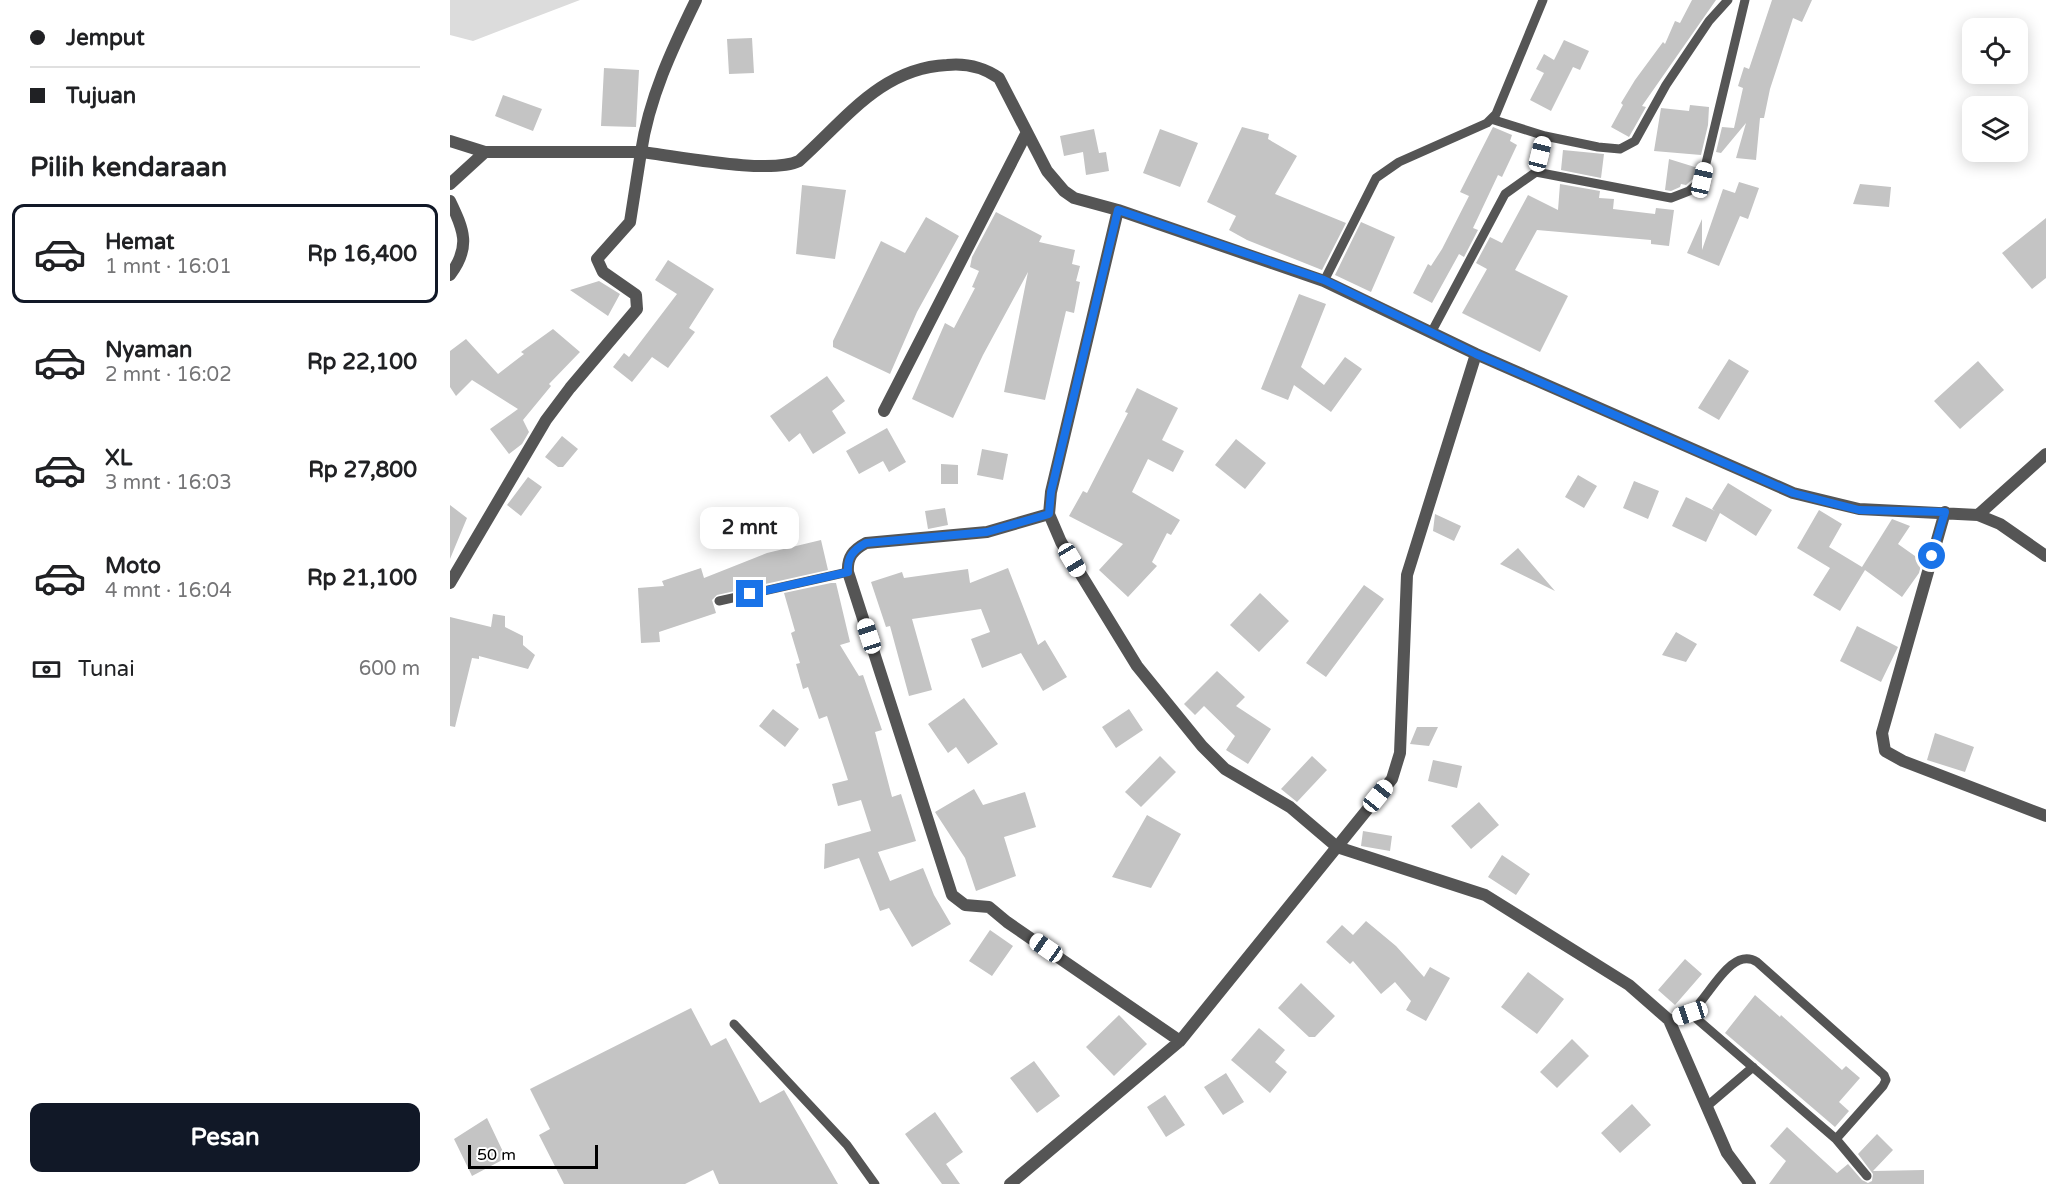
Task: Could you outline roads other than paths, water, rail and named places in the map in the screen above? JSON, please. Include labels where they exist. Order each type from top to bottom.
[{"type":"street","points":[[450,583],[546,420],[637,309],[636,295],[603,272],[597,259],[630,222],[645,127],[669,55],[696,0]]},
{"type":"street","points":[[450,141],[485,152],[641,152],[768,167],[790,165],[799,161],[886,81],[916,69],[955,64],[987,69],[999,78],[1047,171],[1064,191],[1074,198],[1118,210],[1324,280],[1476,354],[1793,493],[1859,510],[1978,515],[2000,524],[2046,556]]},
{"type":"street","points":[[884,411],[1027,132]]},
{"type":"street","points":[[450,184],[485,152]]},
{"type":"street","points":[[450,201],[463,229],[464,248],[450,275]]},
{"type":"street","points":[[1118,210],[1051,492],[1049,514],[1061,542],[1137,666],[1172,712],[1225,769],[1290,807],[1337,847],[1485,895],[1629,985],[1669,1020],[1727,1153],[1750,1184]]},
{"type":"street","points":[[1010,1184],[1180,1041],[1392,779],[1398,766],[1407,575],[1476,354]]},
{"type":"street","points":[[1978,515],[2046,453]]},
{"type":"street","points":[[1945,512],[1882,733],[1885,750],[1903,761],[2046,816]]},
{"type":"street","points":[[1049,514],[987,532],[866,543],[851,554],[848,572],[952,895],[965,905],[989,906],[1007,922],[1180,1041]]},
{"type":"lane","points":[[1324,280],[1376,177],[1399,162],[1491,119],[1499,109],[1543,0]]},
{"type":"lane","points":[[1491,119],[1545,136],[1620,149],[1635,141],[1666,85],[1709,21],[1728,0]]},
{"type":"lane","points":[[1536,172],[1671,198],[1695,186],[1702,180],[1745,0]]},
{"type":"lane","points":[[1431,333],[1505,194],[1536,172],[1545,136]]},
{"type":"lane","points":[[719,602],[848,572]]},
{"type":"lane","points":[[1669,1020],[1690,1013],[1735,961],[1747,958],[1757,962],[1884,1075],[1886,1080],[1883,1086],[1836,1138]]},
{"type":"lane","points":[[1690,1013],[1836,1138],[1867,1176]]},
{"type":"lane","points":[[734,1024],[847,1145],[875,1184]]},
{"type":"lane","points":[[1707,1107],[1753,1067]]}]
